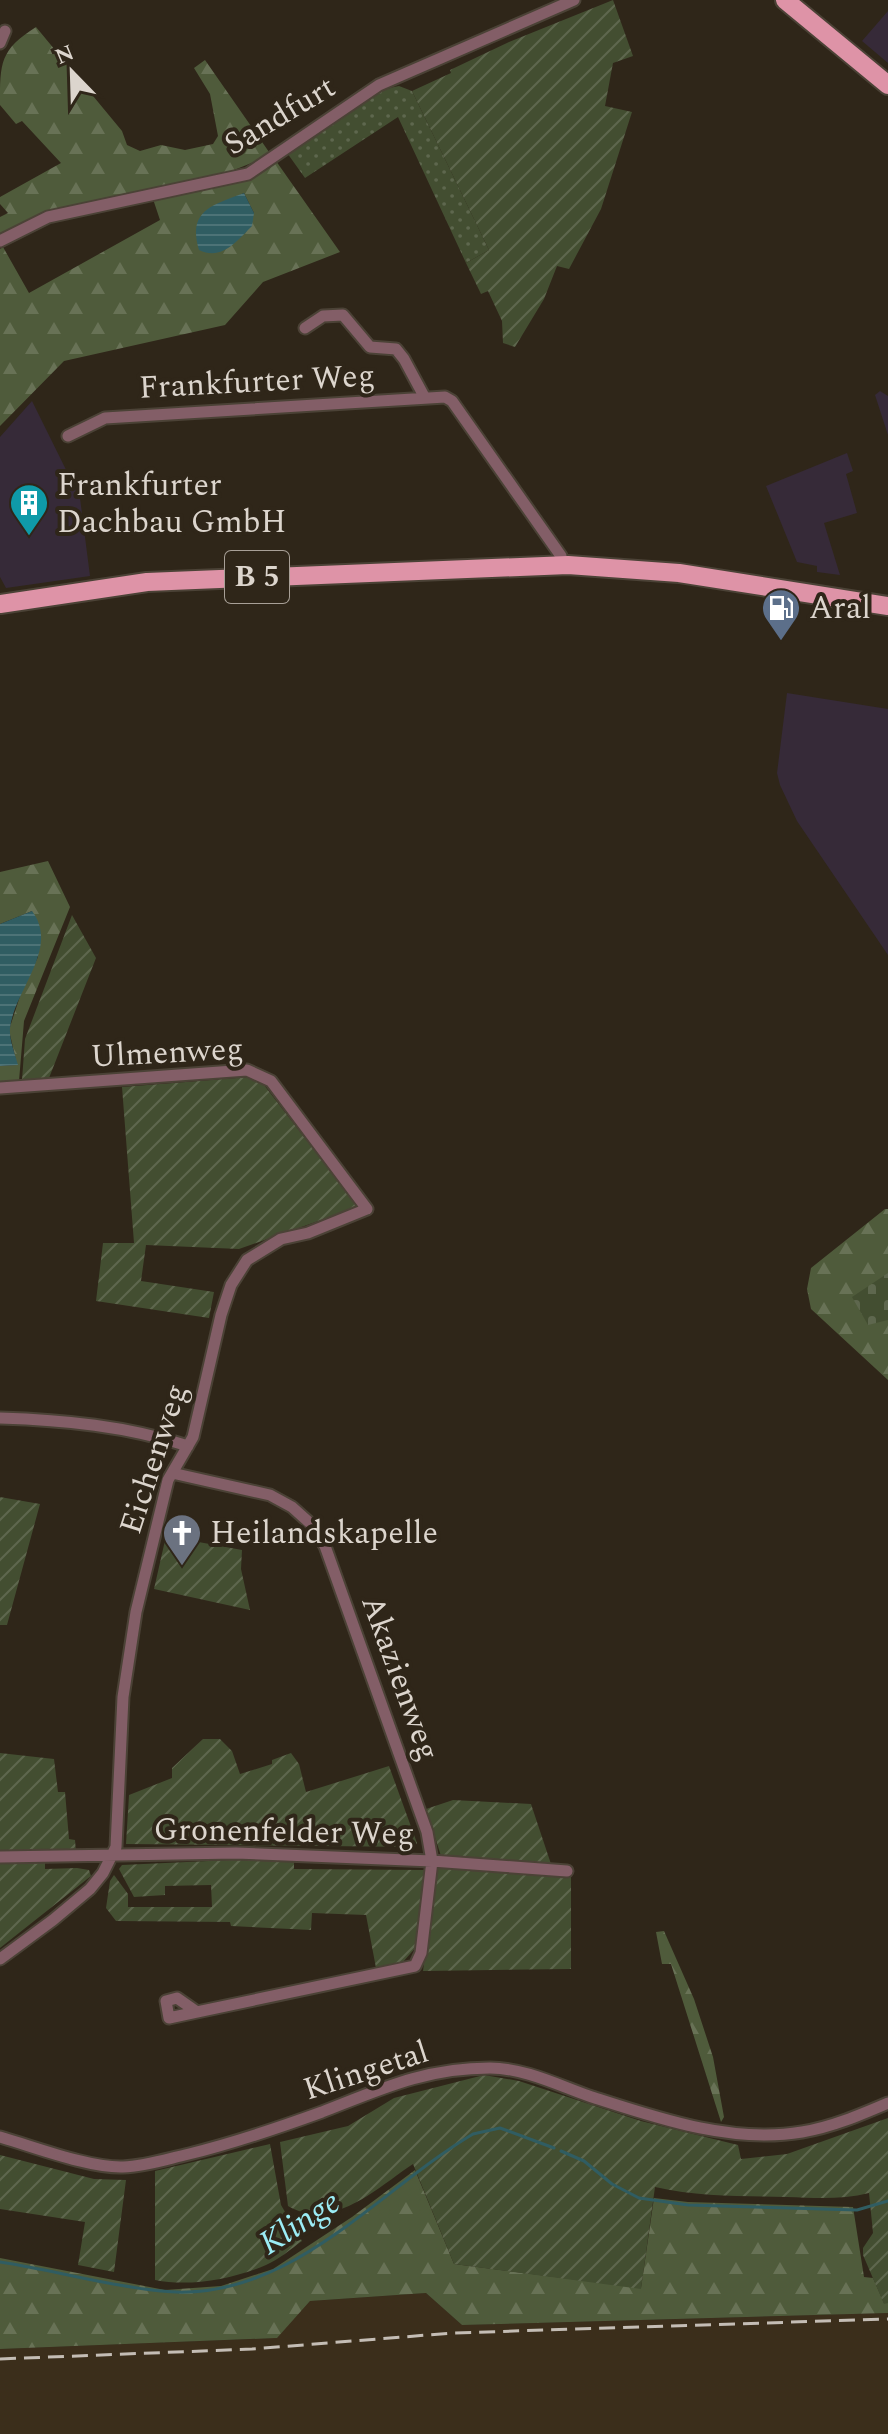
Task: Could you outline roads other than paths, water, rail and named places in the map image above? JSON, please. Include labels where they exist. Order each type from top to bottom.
[{"type":"main road","points":[[785,0],[888,85]]},
{"type":"main road","name":"B 5","points":[[0,604],[147,582],[603,559],[633,559],[888,599]]},
{"type":"main road","name":"B 5","points":[[564,562],[679,573],[888,606]]},
{"type":"street","name":"Sandfurt","points":[[0,241],[48,217],[248,174],[379,85],[574,0]]},
{"type":"street","points":[[305,328],[323,316],[334,313],[343,315],[370,347],[396,349],[425,398]]},
{"type":"street","name":"Frankfurter Weg","points":[[68,436],[105,418],[114,417],[445,397],[452,401],[564,562]]},
{"type":"street","name":"Ulmenweg","points":[[0,1088],[247,1070],[260,1074],[271,1081],[367,1209]]},
{"type":"street","name":"Eichenweg","points":[[112,1857],[116,1847],[123,1697],[136,1612],[168,1480],[193,1437],[221,1315],[231,1285],[247,1260],[281,1239],[308,1233],[367,1209]]},
{"type":"street","points":[[0,1418],[102,1426],[188,1446]]},
{"type":"street","name":"Akazienweg","points":[[172,1473],[270,1495],[292,1507],[311,1524],[325,1546],[355,1627],[427,1832],[432,1861]]},
{"type":"street","name":"Gronenfelder Weg","points":[[0,1857],[236,1853],[432,1861],[567,1871]]},
{"type":"street","points":[[0,1959],[90,1889],[112,1857]]},
{"type":"street","points":[[197,2012],[415,1966],[421,1953],[432,1861]]},
{"type":"street","name":"Klingetal","points":[[0,2137],[108,2166],[149,2163],[272,2130],[387,2085],[429,2074],[466,2069],[494,2068],[520,2072],[623,2107],[726,2134],[766,2136],[804,2132],[849,2120],[888,2103]]},
{"type":"water","points":[[244,193],[254,213],[252,226],[222,251],[207,253],[199,250],[197,226],[205,211]]},
{"type":"water","points":[[32,911],[41,939],[39,954],[10,1028],[18,1065],[0,1066],[0,924]]},
{"type":"waterway","name":"Klinge","points":[[0,2262],[141,2289],[207,2291],[249,2281],[289,2263],[328,2240],[473,2134],[500,2128],[554,2148]]},
{"type":"waterway","name":"Klinge","points":[[561,2151],[584,2161],[612,2184],[639,2198],[688,2205],[857,2210],[888,2201]]},
{"type":"railway","points":[[0,2359],[252,2349],[453,2333],[888,2319]]},
{"type":"place","name":"Frankfurter Dachbau GmbH","points":[[29,537]]},
{"type":"place","name":"Aral","points":[[781,642]]},
{"type":"place","name":"Heilandskapelle","points":[[182,1567]]}]
